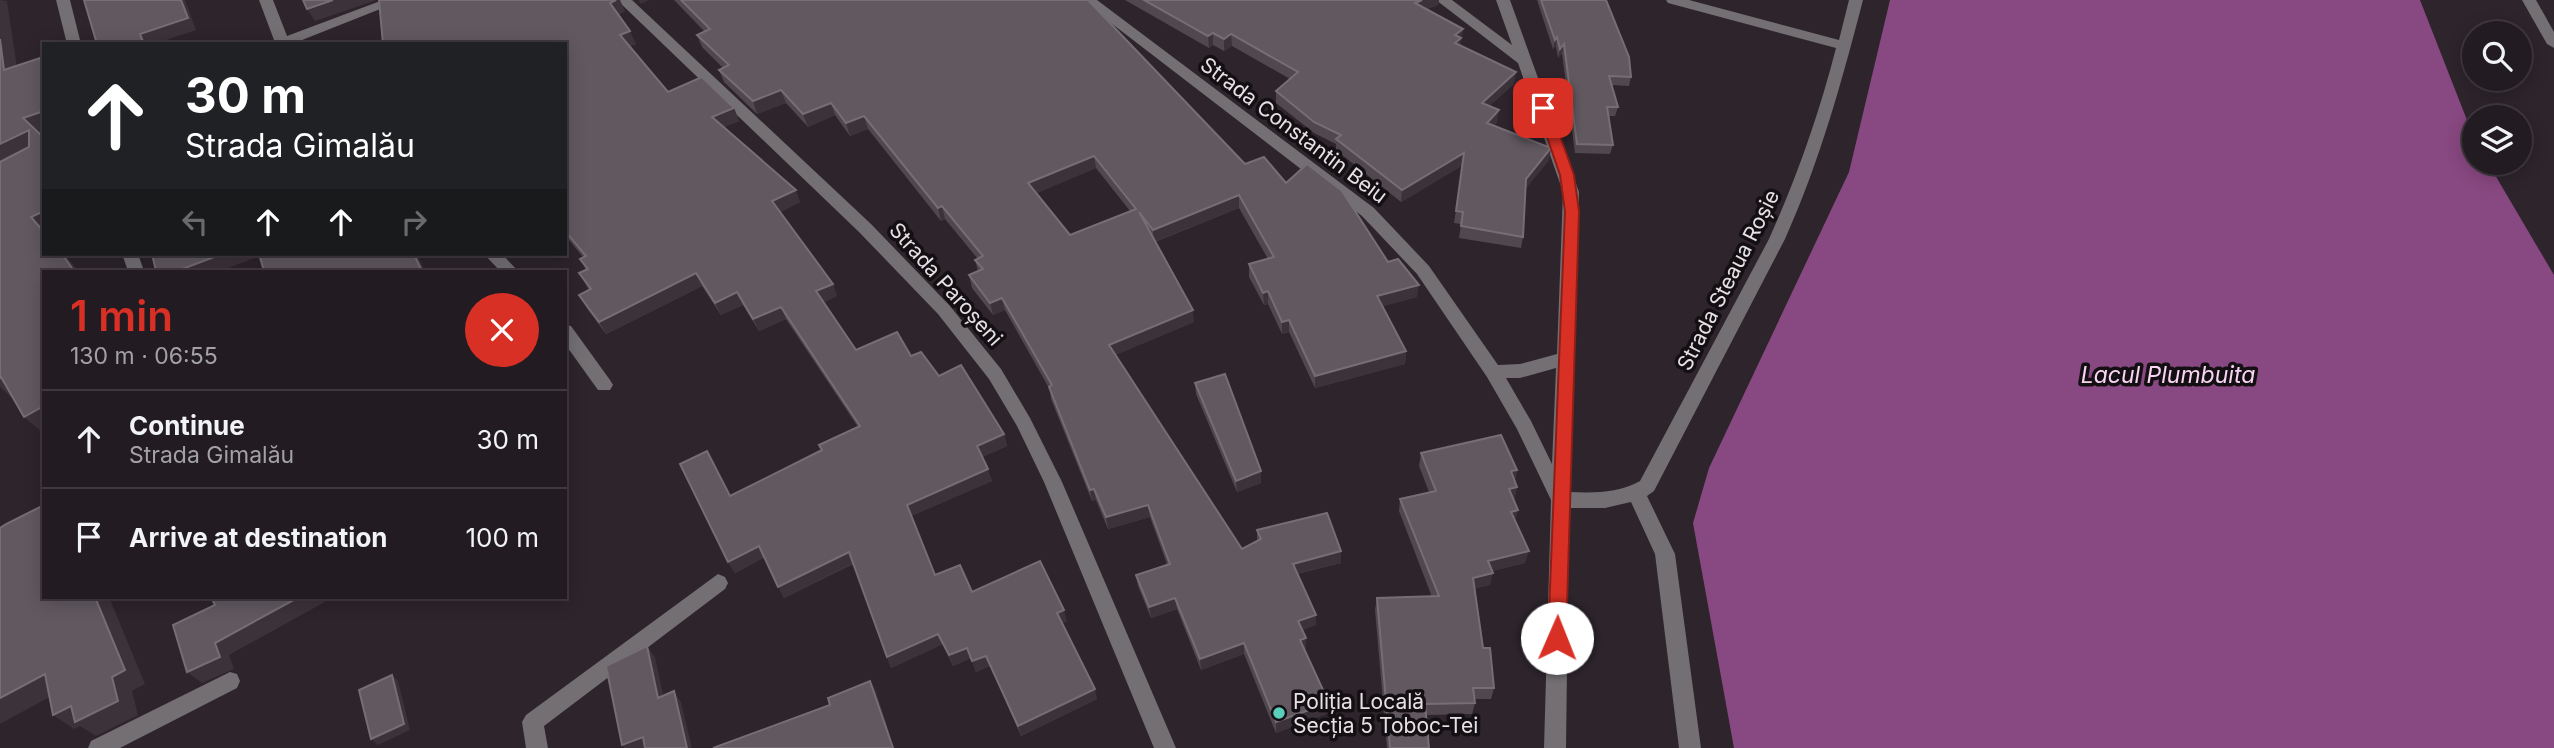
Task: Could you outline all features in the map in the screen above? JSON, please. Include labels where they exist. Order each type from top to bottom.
[{"type":"street","points":[[63,0],[74,42]]},
{"type":"street","points":[[266,0],[280,42]]},
{"type":"street","points":[[283,42],[396,0]]},
{"type":"street","name":"Strada Paroșeni","points":[[624,0],[866,228],[944,310],[995,374],[1024,423],[1053,482],[1166,748]]},
{"type":"street","name":"Strada Constantin Beiu","points":[[1088,0],[1368,212],[1423,270],[1493,372],[1525,426],[1560,500],[1555,748]]},
{"type":"street","points":[[1443,0],[1528,63]]},
{"type":"street","points":[[1503,0],[1528,63],[1571,192],[1560,500],[1603,500],[1636,493],[1665,554],[1690,748]]},
{"type":"street","points":[[1673,0],[1845,46]]},
{"type":"street","name":"Strada Steaua Roșie","points":[[1636,493],[1647,486],[1777,239],[1829,104],[1856,0]]},
{"type":"street","points":[[2529,0],[2554,44]]},
{"type":"street","points":[[494,256],[509,270]]},
{"type":"street","points":[[567,334],[604,385]]},
{"type":"street","points":[[1493,372],[1520,371],[1567,358]]},
{"type":"street","points":[[537,748],[533,722],[718,583]]},
{"type":"street","points":[[99,748],[230,681]]},
{"type":"water","name":"Lacul Plumbuita","points":[[1890,0],[2420,0],[2462,107],[2462,175],[2495,175],[2554,275],[2554,748],[1734,748],[1693,523],[1709,468],[1849,172]]},
{"type":"building","points":[[84,0],[181,0],[188,18],[140,34],[143,42],[96,42]]},
{"type":"building","points":[[303,0],[333,0],[307,9]]},
{"type":"building","points":[[379,0],[616,0],[610,3],[630,31],[620,35],[668,92],[702,77],[734,108],[712,117],[796,190],[772,201],[833,284],[816,291],[856,350],[897,332],[911,356],[921,352],[939,376],[961,365],[1004,434],[977,446],[988,469],[907,505],[935,575],[960,565],[972,592],[1040,561],[1064,610],[1057,613],[1095,689],[1018,726],[986,656],[972,661],[967,648],[949,655],[938,634],[887,657],[849,552],[778,587],[759,546],[728,562],[680,464],[707,451],[730,496],[822,450],[819,445],[860,426],[781,307],[753,319],[737,292],[715,303],[696,273],[599,322],[579,295],[591,289],[579,273],[588,269],[580,259],[586,256],[567,233],[567,42],[383,42]]},
{"type":"building","points":[[681,0],[1088,0],[1245,164],[1264,157],[1286,183],[1307,164],[1342,191],[1388,262],[1398,259],[1419,285],[1377,296],[1406,351],[1315,376],[1289,320],[1282,322],[1268,291],[1263,293],[1249,264],[1274,257],[1239,195],[1153,230],[1139,212],[1193,310],[1109,345],[1242,549],[1261,539],[1257,530],[1327,513],[1341,551],[1293,564],[1316,615],[1298,621],[1306,638],[1300,640],[1329,703],[1276,722],[1244,643],[1200,659],[1175,598],[1149,607],[1136,575],[1170,564],[1148,505],[1106,517],[1094,489],[1090,490],[1049,387],[1052,385],[1002,298],[990,303],[969,275],[983,269],[975,260],[983,256],[942,206],[938,208],[864,116],[846,123],[831,103],[803,114],[781,90],[753,101],[719,70],[729,65],[697,35],[710,29]],"holes":[[[1094,156],[1136,209],[1070,235],[1028,183]]]},
{"type":"building","points":[[1144,0],[1422,0],[1415,3],[1463,29],[1455,35],[1461,38],[1455,43],[1516,72],[1482,103],[1499,110],[1487,123],[1551,148],[1526,179],[1523,237],[1461,226],[1463,212],[1456,211],[1464,153],[1402,190],[1336,139],[1341,135],[1314,122],[1276,91],[1298,72],[1231,34],[1224,39],[1213,33],[1208,36]]},
{"type":"building","points":[[1541,0],[1606,0],[1629,57],[1631,77],[1609,76],[1618,107],[1607,107],[1613,145],[1577,144],[1564,44],[1560,49]]},
{"type":"building","points":[[0,39],[4,70],[40,58],[42,112],[23,118],[42,136],[42,212],[31,217],[42,230],[42,256],[63,256],[73,270],[42,270],[42,407],[24,417],[0,378],[0,162],[29,147],[29,130],[0,144]]},
{"type":"building","points":[[152,256],[217,256],[180,270],[156,270]]},
{"type":"building","points":[[260,256],[415,256],[422,270],[264,270]]},
{"type":"building","points":[[1225,374],[1261,471],[1236,481],[1195,383]]},
{"type":"building","points":[[1501,435],[1517,470],[1511,471],[1517,487],[1509,489],[1518,510],[1511,512],[1529,551],[1488,561],[1493,573],[1473,578],[1483,648],[1490,648],[1494,688],[1473,688],[1475,703],[1425,704],[1429,748],[1390,748],[1377,598],[1439,596],[1400,499],[1436,491],[1421,453]]},
{"type":"building","points":[[42,506],[42,599],[96,599],[125,670],[112,677],[118,701],[75,722],[71,706],[53,715],[45,674],[0,698],[0,528]]},
{"type":"building","points":[[212,599],[295,599],[215,643],[220,657],[187,672],[173,625],[215,605]]},
{"type":"building","points":[[647,646],[658,698],[674,691],[687,748],[645,748],[643,737],[622,745],[606,666]]},
{"type":"building","points":[[392,675],[404,724],[371,739],[359,690]]},
{"type":"building","points":[[870,681],[893,748],[713,748],[830,705],[828,698]]},
{"type":"place","name":"Poliția Locală Secția 5 Toboc-Tei","points":[[1279,713]]},
{"type":"route","points":[[1543,108],[1567,175],[1572,211],[1557,638]]}]
